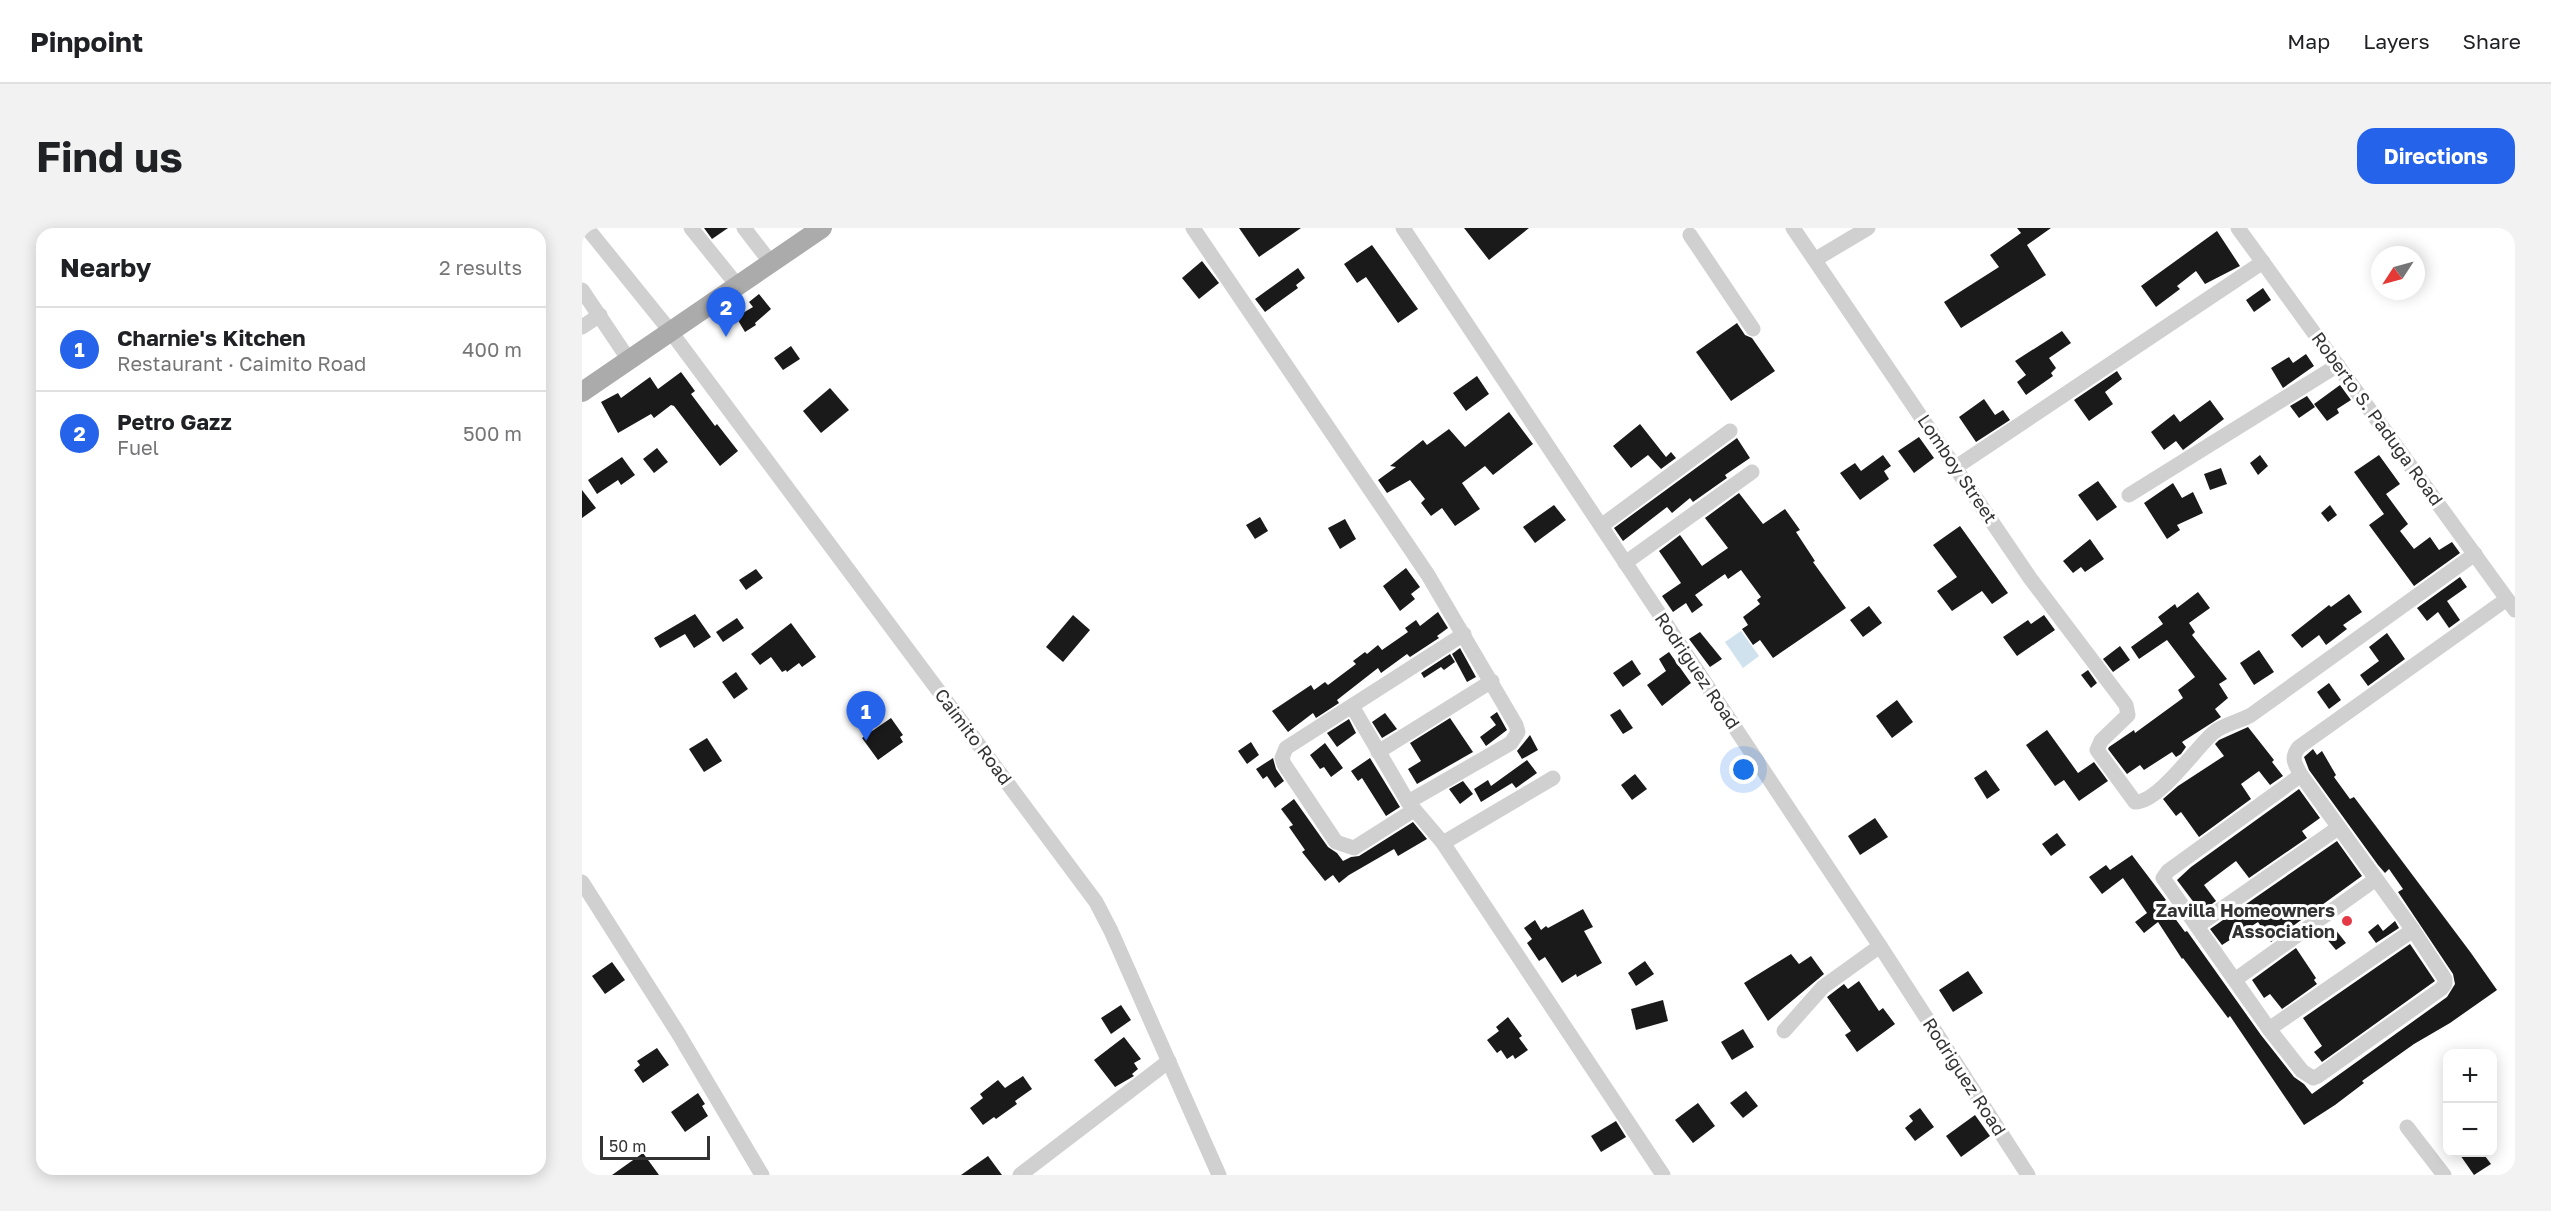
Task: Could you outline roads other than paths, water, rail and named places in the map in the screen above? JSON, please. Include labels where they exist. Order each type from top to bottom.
[{"type":"main road","points":[[582,392],[822,228]]},
{"type":"street","name":"Caimito Road","points":[[588,228],[670,332],[1096,903],[1104,916],[1219,1175]]},
{"type":"street","points":[[691,228],[737,285]]},
{"type":"street","points":[[744,228],[771,263]]},
{"type":"street","points":[[1193,228],[1428,575],[1464,634],[1492,681],[1516,725],[1516,738],[1511,743],[1411,806],[1354,848],[1341,846],[1336,842],[1284,764],[1282,758],[1286,748],[1464,634]]},
{"type":"street","name":"Rodriguez Road","points":[[1403,228],[1880,946],[2028,1175]]},
{"type":"street","name":"Lomboy Street","points":[[1793,228],[2030,578],[2127,705],[2128,715],[2101,741],[2097,750],[2132,799],[2139,802],[2174,777],[2214,732],[2251,715],[2475,554]]},
{"type":"street","points":[[1816,260],[1868,228]]},
{"type":"street","name":"Roberto S. Paduga Road","points":[[2238,228],[2511,604]]},
{"type":"street","points":[[1693,230],[1754,329]]},
{"type":"street","points":[[1956,467],[2263,262]]},
{"type":"street","points":[[582,290],[629,360]]},
{"type":"street","points":[[582,327],[600,315]]},
{"type":"street","points":[[2129,495],[2338,365]]},
{"type":"street","points":[[1601,526],[1730,431]]},
{"type":"street","points":[[1626,563],[1752,472]]},
{"type":"street","points":[[2301,775],[2165,875],[2164,882],[2236,979],[2269,1029],[2302,1071],[2313,1078],[2445,984],[2443,972],[2338,828],[2293,760],[2299,747],[2511,604]]},
{"type":"street","points":[[1378,752],[1492,681]]},
{"type":"street","points":[[1352,706],[1411,806],[1443,843],[1663,1175]]},
{"type":"street","points":[[1443,843],[1553,778]]},
{"type":"street","points":[[2197,926],[2338,828]]},
{"type":"street","points":[[2236,979],[2376,879]]},
{"type":"street","points":[[582,882],[678,1033],[762,1175]]},
{"type":"street","points":[[2269,1029],[2413,930]]},
{"type":"street","points":[[1784,1031],[1823,987],[1880,946]]},
{"type":"street","points":[[1020,1175],[1169,1061]]},
{"type":"street","points":[[2407,1127],[2444,1175]]},
{"type":"water","points":[[1741,631],[1759,656],[1743,668],[1725,642]]},
{"type":"place","name":"Petro Gazz","points":[[726,337]]},
{"type":"place","name":"Charnie's Kitchen","points":[[866,741]]},
{"type":"place","name":"Zavilla Homeowners Association","points":[[2347,921]]}]
